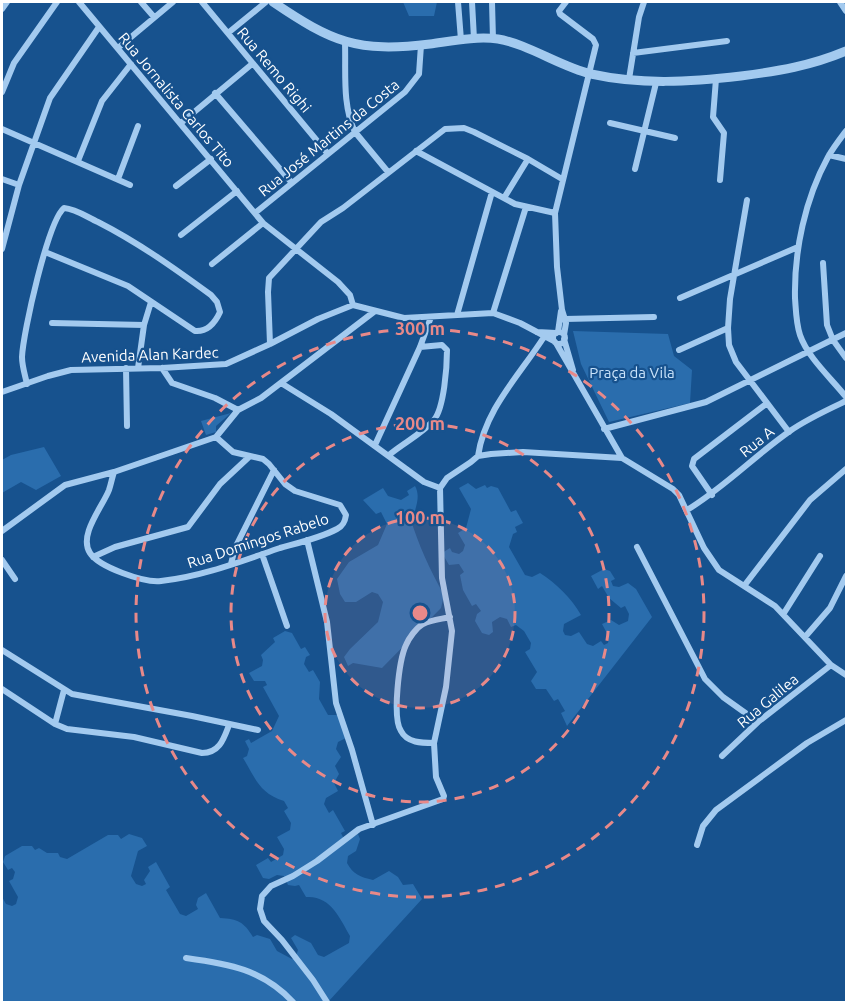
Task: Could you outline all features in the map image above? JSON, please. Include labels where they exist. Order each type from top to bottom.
[{"type":"street","points":[[2,9],[7,2]]},
{"type":"street","points":[[2,92],[14,63],[57,2]]},
{"type":"street","name":"Rua Jornalista Carlos Tito","points":[[79,2],[263,223],[345,288],[353,305]]},
{"type":"street","points":[[141,2],[154,17]]},
{"type":"street","points":[[118,48],[173,2]]},
{"type":"street","name":"Rua Remo Righi","points":[[202,2],[328,154]]},
{"type":"street","points":[[228,33],[266,2]]},
{"type":"street","points":[[273,2],[299,19],[345,43],[379,48],[493,39],[510,43],[590,74],[656,83],[716,79],[792,69],[810,65],[846,51]]},
{"type":"street","points":[[458,2],[461,40]]},
{"type":"street","points":[[472,2],[474,39]]},
{"type":"street","points":[[492,2],[493,39]]},
{"type":"street","points":[[353,305],[404,318],[493,313],[560,344],[562,310],[555,213],[561,179],[590,74],[595,42],[560,14],[559,11],[566,2]]},
{"type":"street","points":[[629,79],[639,17],[644,2]]},
{"type":"street","points":[[840,2],[846,12]]},
{"type":"street","points":[[2,249],[19,185],[50,98],[99,27]]},
{"type":"street","points":[[633,52],[727,41]]},
{"type":"street","points":[[345,43],[346,100],[350,119],[355,132],[388,172]]},
{"type":"street","name":"Rua José Martins da Costa","points":[[255,213],[414,83],[421,68],[422,45]]},
{"type":"street","points":[[78,161],[102,101],[131,64]]},
{"type":"street","points":[[181,123],[252,64]]},
{"type":"street","points":[[716,79],[713,117],[724,133],[720,180]]},
{"type":"street","points":[[635,169],[656,83]]},
{"type":"street","points":[[215,93],[291,183]]},
{"type":"street","points":[[610,123],[675,138]]},
{"type":"street","points":[[118,179],[138,126]]},
{"type":"street","points":[[270,344],[268,281],[295,248],[321,222],[343,208],[445,129],[464,128],[474,132],[528,159],[561,179]]},
{"type":"street","points":[[2,129],[130,185]]},
{"type":"street","points":[[846,131],[829,155],[811,197],[798,247],[795,276],[796,318],[800,336],[846,399]]},
{"type":"street","points":[[416,151],[504,198],[526,207],[555,213]]},
{"type":"street","points":[[829,155],[846,159]]},
{"type":"street","points":[[176,186],[211,159]]},
{"type":"street","points":[[504,198],[528,159]]},
{"type":"street","points":[[2,179],[19,185]]},
{"type":"street","points":[[181,235],[237,191]]},
{"type":"street","points":[[457,315],[492,192]]},
{"type":"street","points":[[747,200],[730,299],[729,345],[736,362],[789,432]]},
{"type":"street","points":[[493,313],[526,207]]},
{"type":"street","points":[[27,384],[22,350],[27,322],[45,252],[57,218],[64,208],[72,209],[147,249],[211,295],[217,302],[219,312],[214,324],[206,330],[195,331],[128,286],[45,252]]},
{"type":"street","points":[[212,264],[263,223]]},
{"type":"street","points":[[680,298],[735,272],[798,247]]},
{"type":"street","points":[[823,263],[827,325],[833,340],[846,358]]},
{"type":"street","points":[[138,368],[144,325],[151,302]]},
{"type":"street","name":"Avenida Alan Kardec","points":[[2,392],[71,370],[162,368],[226,363],[270,344],[318,319],[353,305]]},
{"type":"street","points":[[562,310],[566,327],[560,335],[552,337],[622,458],[673,489],[687,510],[705,548],[727,576],[784,613],[831,665],[846,675]]},
{"type":"street","points":[[2,531],[65,485],[114,472],[216,437],[238,410],[261,398],[375,311]]},
{"type":"street","points":[[565,319],[654,316]]},
{"type":"street","points":[[375,445],[420,347],[431,317]]},
{"type":"street","points":[[52,323],[144,325]]},
{"type":"street","points":[[679,350],[728,327]]},
{"type":"street","points":[[537,332],[560,335]]},
{"type":"street","points":[[604,429],[706,402],[846,333]]},
{"type":"street","points":[[560,335],[573,371]]},
{"type":"street","points":[[478,456],[481,437],[494,409],[544,337]]},
{"type":"street","points":[[389,455],[429,425],[440,409],[447,350],[442,345],[420,347]]},
{"type":"street","points":[[162,368],[172,383],[215,398],[238,410]]},
{"type":"street","points":[[126,369],[127,426]]},
{"type":"street","points":[[281,383],[375,445],[424,482],[440,488]]},
{"type":"street","name":"Rua A","points":[[687,510],[712,495],[789,432],[846,399]]},
{"type":"street","points":[[712,495],[693,471],[694,459],[766,404]]},
{"type":"street","name":"Rua Domingos Rabelo","points":[[92,555],[136,579],[159,582],[231,564],[307,540],[343,524],[346,515],[340,505],[295,491],[285,484],[263,459],[233,452],[216,437]]},
{"type":"street","points":[[327,1002],[313,980],[264,921],[261,916],[260,903],[262,896],[271,886],[317,861],[359,829],[443,799],[444,796],[436,777],[434,743],[452,631],[442,578],[440,488],[447,478],[478,456],[523,452],[622,458]]},
{"type":"street","points":[[114,472],[110,489],[91,525],[87,543],[92,555],[188,527],[220,484],[249,457]]},
{"type":"street","points":[[744,586],[810,500],[846,469]]},
{"type":"street","points":[[231,564],[235,548],[274,470]]},
{"type":"street","points":[[307,540],[327,622],[336,703],[358,768],[373,825]]},
{"type":"street","points":[[637,547],[705,679],[723,697],[758,722]]},
{"type":"street","points":[[262,554],[286,626]]},
{"type":"street","points":[[784,613],[820,556]]},
{"type":"street","points":[[2,560],[15,579]]},
{"type":"street","points":[[805,637],[830,608],[846,576]]},
{"type":"street","points":[[434,743],[419,743],[401,732],[397,717],[399,680],[403,652],[413,634],[424,624],[450,617]]},
{"type":"street","points":[[2,650],[64,690],[80,696],[258,730]]},
{"type":"street","name":"Rua Galilea","points":[[722,756],[758,722],[831,665]]},
{"type":"street","points":[[2,689],[55,724],[67,729],[134,737],[208,753],[221,745],[229,725]]},
{"type":"street","points":[[55,724],[64,690]]},
{"type":"street","points":[[697,845],[703,826],[716,810],[807,743],[846,720]]},
{"type":"street","points":[[186,958],[219,962],[247,969],[283,992],[292,1002]]},
{"type":"green space","points":[[403,2],[437,2],[434,16],[409,16]]},
{"type":"green space","name":"Praça da Vila","points":[[573,331],[668,334],[674,356],[692,370],[690,403],[609,422],[581,364]]},
{"type":"green space","points":[[231,413],[216,426],[216,432],[206,435],[201,421]]},
{"type":"green space","points":[[44,447],[61,476],[36,490],[21,482],[2,493],[2,460],[11,455]]},
{"type":"green space","points":[[468,483],[476,489],[485,485],[487,488],[491,486],[498,488],[511,512],[516,510],[523,523],[515,527],[517,532],[513,534],[509,547],[525,575],[532,577],[540,573],[546,577],[558,586],[581,615],[564,624],[565,635],[571,636],[579,632],[587,644],[593,646],[601,641],[604,645],[608,643],[609,637],[602,624],[611,620],[619,625],[628,621],[629,614],[625,606],[621,608],[609,598],[602,586],[598,589],[591,576],[604,569],[610,571],[615,579],[611,581],[613,586],[619,587],[628,583],[636,589],[652,617],[567,726],[561,713],[565,711],[558,699],[554,701],[546,689],[536,689],[531,681],[537,672],[525,652],[530,649],[531,643],[524,631],[516,625],[511,627],[507,619],[500,617],[492,622],[493,632],[489,635],[482,633],[475,621],[477,614],[481,611],[476,604],[472,606],[463,590],[460,575],[464,572],[459,564],[449,565],[442,553],[450,548],[452,552],[459,554],[463,551],[465,545],[458,533],[466,528],[471,509],[459,488]]},
{"type":"green space","points":[[415,486],[417,503],[414,514],[410,517],[425,557],[444,595],[441,608],[382,668],[353,663],[348,666],[344,657],[378,622],[383,602],[378,594],[372,592],[356,602],[345,602],[340,594],[337,579],[349,562],[378,545],[387,524],[381,512],[376,514],[363,500],[383,488],[388,496],[401,500],[409,495],[407,491]]},
{"type":"green space","points":[[285,631],[292,633],[301,649],[305,647],[310,655],[306,657],[304,664],[309,672],[313,670],[320,682],[319,699],[328,715],[338,715],[346,738],[338,742],[336,749],[341,757],[335,766],[339,774],[334,783],[338,791],[326,798],[324,804],[329,813],[333,810],[345,831],[341,833],[343,837],[349,839],[358,834],[360,839],[356,851],[348,856],[347,863],[357,874],[373,880],[389,871],[398,877],[403,885],[413,884],[422,899],[328,1002],[2,1002],[2,897],[6,904],[12,906],[16,904],[18,897],[9,881],[13,879],[15,872],[12,868],[8,870],[3,862],[5,856],[22,846],[32,846],[35,850],[39,848],[47,853],[58,853],[60,857],[67,859],[108,835],[118,835],[121,839],[129,834],[142,838],[147,846],[138,851],[131,876],[136,884],[142,886],[146,884],[144,880],[150,871],[148,867],[156,862],[170,887],[166,890],[180,914],[186,916],[198,909],[196,905],[198,898],[206,893],[220,918],[240,922],[253,937],[257,935],[270,939],[277,951],[292,959],[298,950],[291,938],[295,935],[311,943],[318,955],[324,957],[349,943],[350,936],[338,915],[328,904],[314,897],[306,897],[299,885],[288,885],[284,876],[263,878],[256,865],[268,858],[271,862],[283,855],[284,849],[277,837],[290,830],[291,823],[284,811],[288,808],[284,801],[263,789],[243,758],[247,756],[249,749],[245,741],[249,739],[251,743],[272,731],[279,716],[263,687],[267,685],[265,681],[254,681],[249,673],[262,666],[261,655],[275,642],[273,638]]}]
